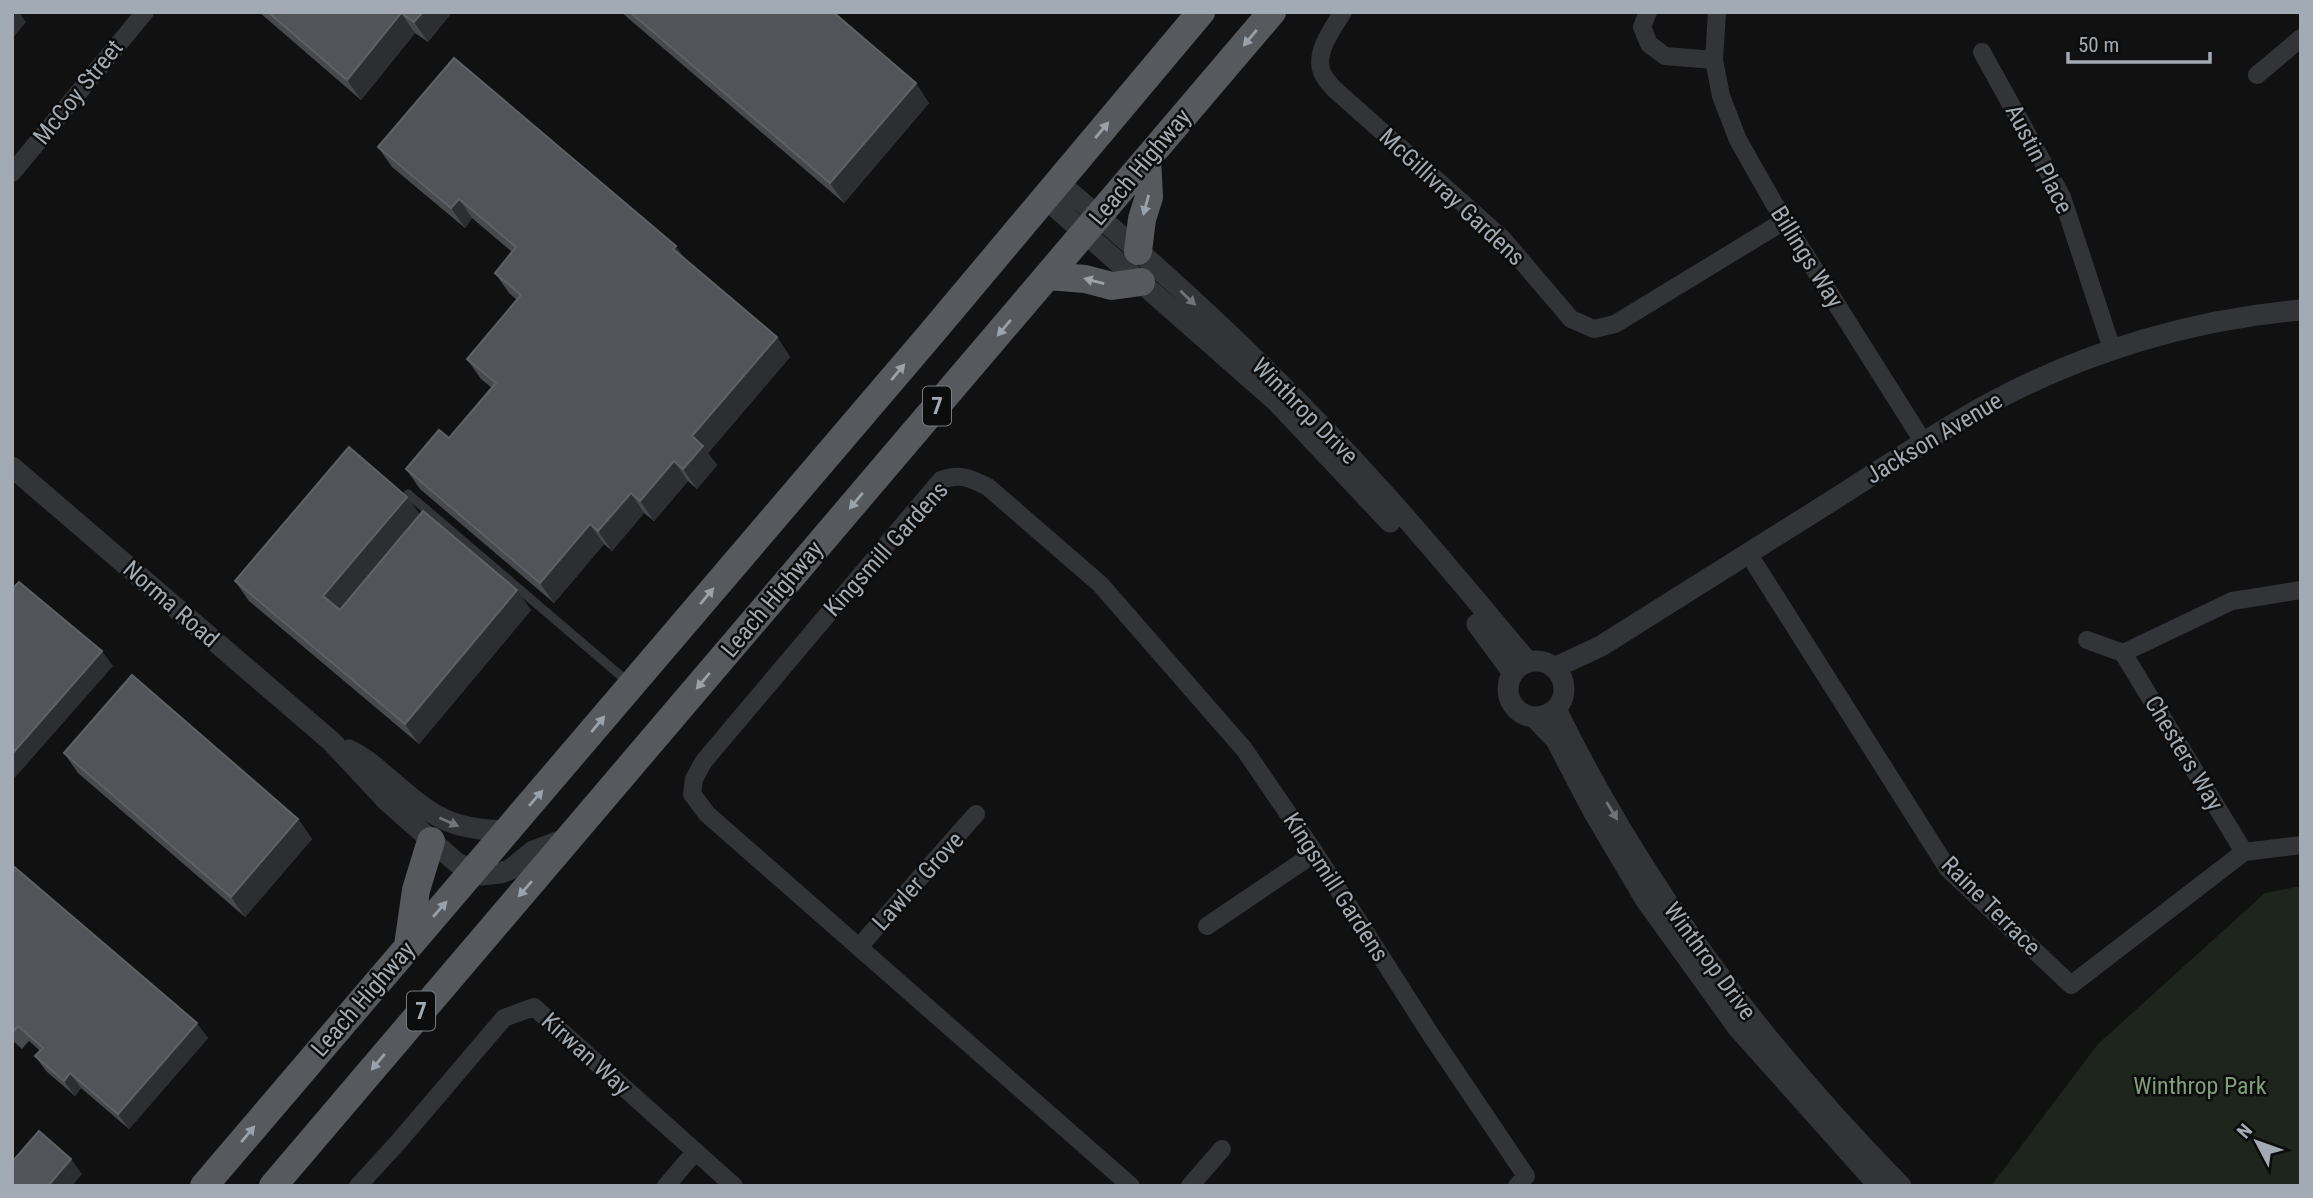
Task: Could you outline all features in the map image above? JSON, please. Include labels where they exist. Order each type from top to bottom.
[{"type":"highway","name":"Leach Highway","points":[[204,1186],[1201,12]]},
{"type":"highway","name":"Leach Highway","points":[[273,1186],[1272,12]]},
{"type":"highway","points":[[1138,251],[1142,219],[1149,197],[1147,159]]},
{"type":"highway","points":[[1048,276],[1085,279],[1112,286],[1141,282]]},
{"type":"highway","points":[[408,946],[416,890],[431,841]]},
{"type":"street","name":"McCoy Street","points":[[12,173],[145,12]]},
{"type":"street","name":"McGillivray Gardens","points":[[1343,12],[1329,34],[1320,57],[1321,71],[1333,88],[1502,238],[1571,319],[1594,329],[1615,324],[1784,221]]},
{"type":"street","points":[[1648,12],[1642,27],[1649,44],[1665,56],[1714,60]]},
{"type":"street","name":"Billings Way","points":[[1717,12],[1714,60],[1721,96],[1738,140],[1784,221],[1924,443]]},
{"type":"street","points":[[2257,75],[2301,38]]},
{"type":"street","name":"Austin Place","points":[[1982,52],[2062,197],[2112,349]]},
{"type":"street","name":"Winthrop Drive","points":[[1051,190],[1092,224],[1138,251],[1329,433],[1382,491],[1521,667]]},
{"type":"street","name":"Winthrop Drive","points":[[1092,224],[1141,282],[1276,401],[1322,448],[1485,633],[1521,667]]},
{"type":"street","name":"Jackson Avenue","points":[[1558,676],[1748,553],[1993,401],[2112,349],[2230,319],[2301,310]]},
{"type":"street","name":"Norma Road","points":[[12,467],[331,741],[388,802],[451,858],[472,872]]},
{"type":"street","name":"Kingsmill Gardens","points":[[1131,1186],[706,814],[692,794],[694,779],[704,761],[941,480],[955,475],[967,476],[988,486],[1100,584],[1244,749],[1526,1176],[1517,1186]]},
{"type":"street","name":"Raine Terrace","points":[[1748,553],[1948,869],[2071,985],[2244,852]]},
{"type":"street","points":[[2087,640],[2123,653],[2232,601],[2301,590]]},
{"type":"street","name":"Chesters Way","points":[[2123,653],[2244,852]]},
{"type":"street","points":[[1537,662],[1558,676],[1563,693],[1556,709],[1550,714],[1535,718],[1518,712],[1508,697],[1509,680],[1521,667],[1537,662]]},
{"type":"street","name":"Winthrop Drive","points":[[1556,709],[1575,749],[1658,888],[1756,1026],[1901,1186]]},
{"type":"street","name":"Winthrop Drive","points":[[1535,718],[1556,740],[1593,811],[1646,899],[1738,1028],[1879,1186]]},
{"type":"street","name":"Norma Road","points":[[331,741],[363,756],[416,803],[446,822],[467,829],[507,831]]},
{"type":"street","name":"Lawler Grove","points":[[859,947],[976,814]]},
{"type":"street","points":[[472,872],[491,876],[501,873],[533,851],[570,837]]},
{"type":"street","points":[[2244,852],[2301,845]]},
{"type":"street","points":[[1207,926],[1315,853]]},
{"type":"street","name":"Kirwan Way","points":[[358,1186],[503,1018],[534,1007],[734,1186]]},
{"type":"street","points":[[1190,1186],[1222,1149]]},
{"type":"street","points":[[666,1186],[695,1152]]},
{"type":"lane","points":[[408,494],[631,685]]},
{"type":"lane","points":[[426,527],[435,517]]},
{"type":"green space","name":"Winthrop Park","points":[[2301,886],[2301,1186],[1991,1186],[2098,1044],[2265,893]]},
{"type":"building","points":[[268,12],[423,12],[414,22],[401,13],[347,80]]},
{"type":"building","points":[[630,12],[833,12],[916,83],[830,183]]},
{"type":"building","points":[[454,58],[676,246],[673,249],[777,337],[692,436],[703,446],[683,469],[674,461],[640,501],[631,493],[598,531],[590,524],[540,583],[406,469],[439,430],[449,438],[496,383],[467,359],[521,295],[495,273],[516,247],[459,199],[451,208],[378,147]]},
{"type":"building","points":[[349,447],[407,497],[323,596],[340,610],[423,511],[517,590],[405,724],[235,581]]},
{"type":"building","points":[[19,582],[102,651],[12,754],[12,589]]},
{"type":"building","points":[[132,675],[298,819],[231,897],[64,753]]},
{"type":"building","points":[[12,865],[197,1023],[118,1114],[70,1073],[64,1081],[35,1056],[43,1048],[18,1026],[12,1033]]},
{"type":"building","points":[[39,1131],[71,1159],[48,1186],[12,1186],[12,1162]]}]
